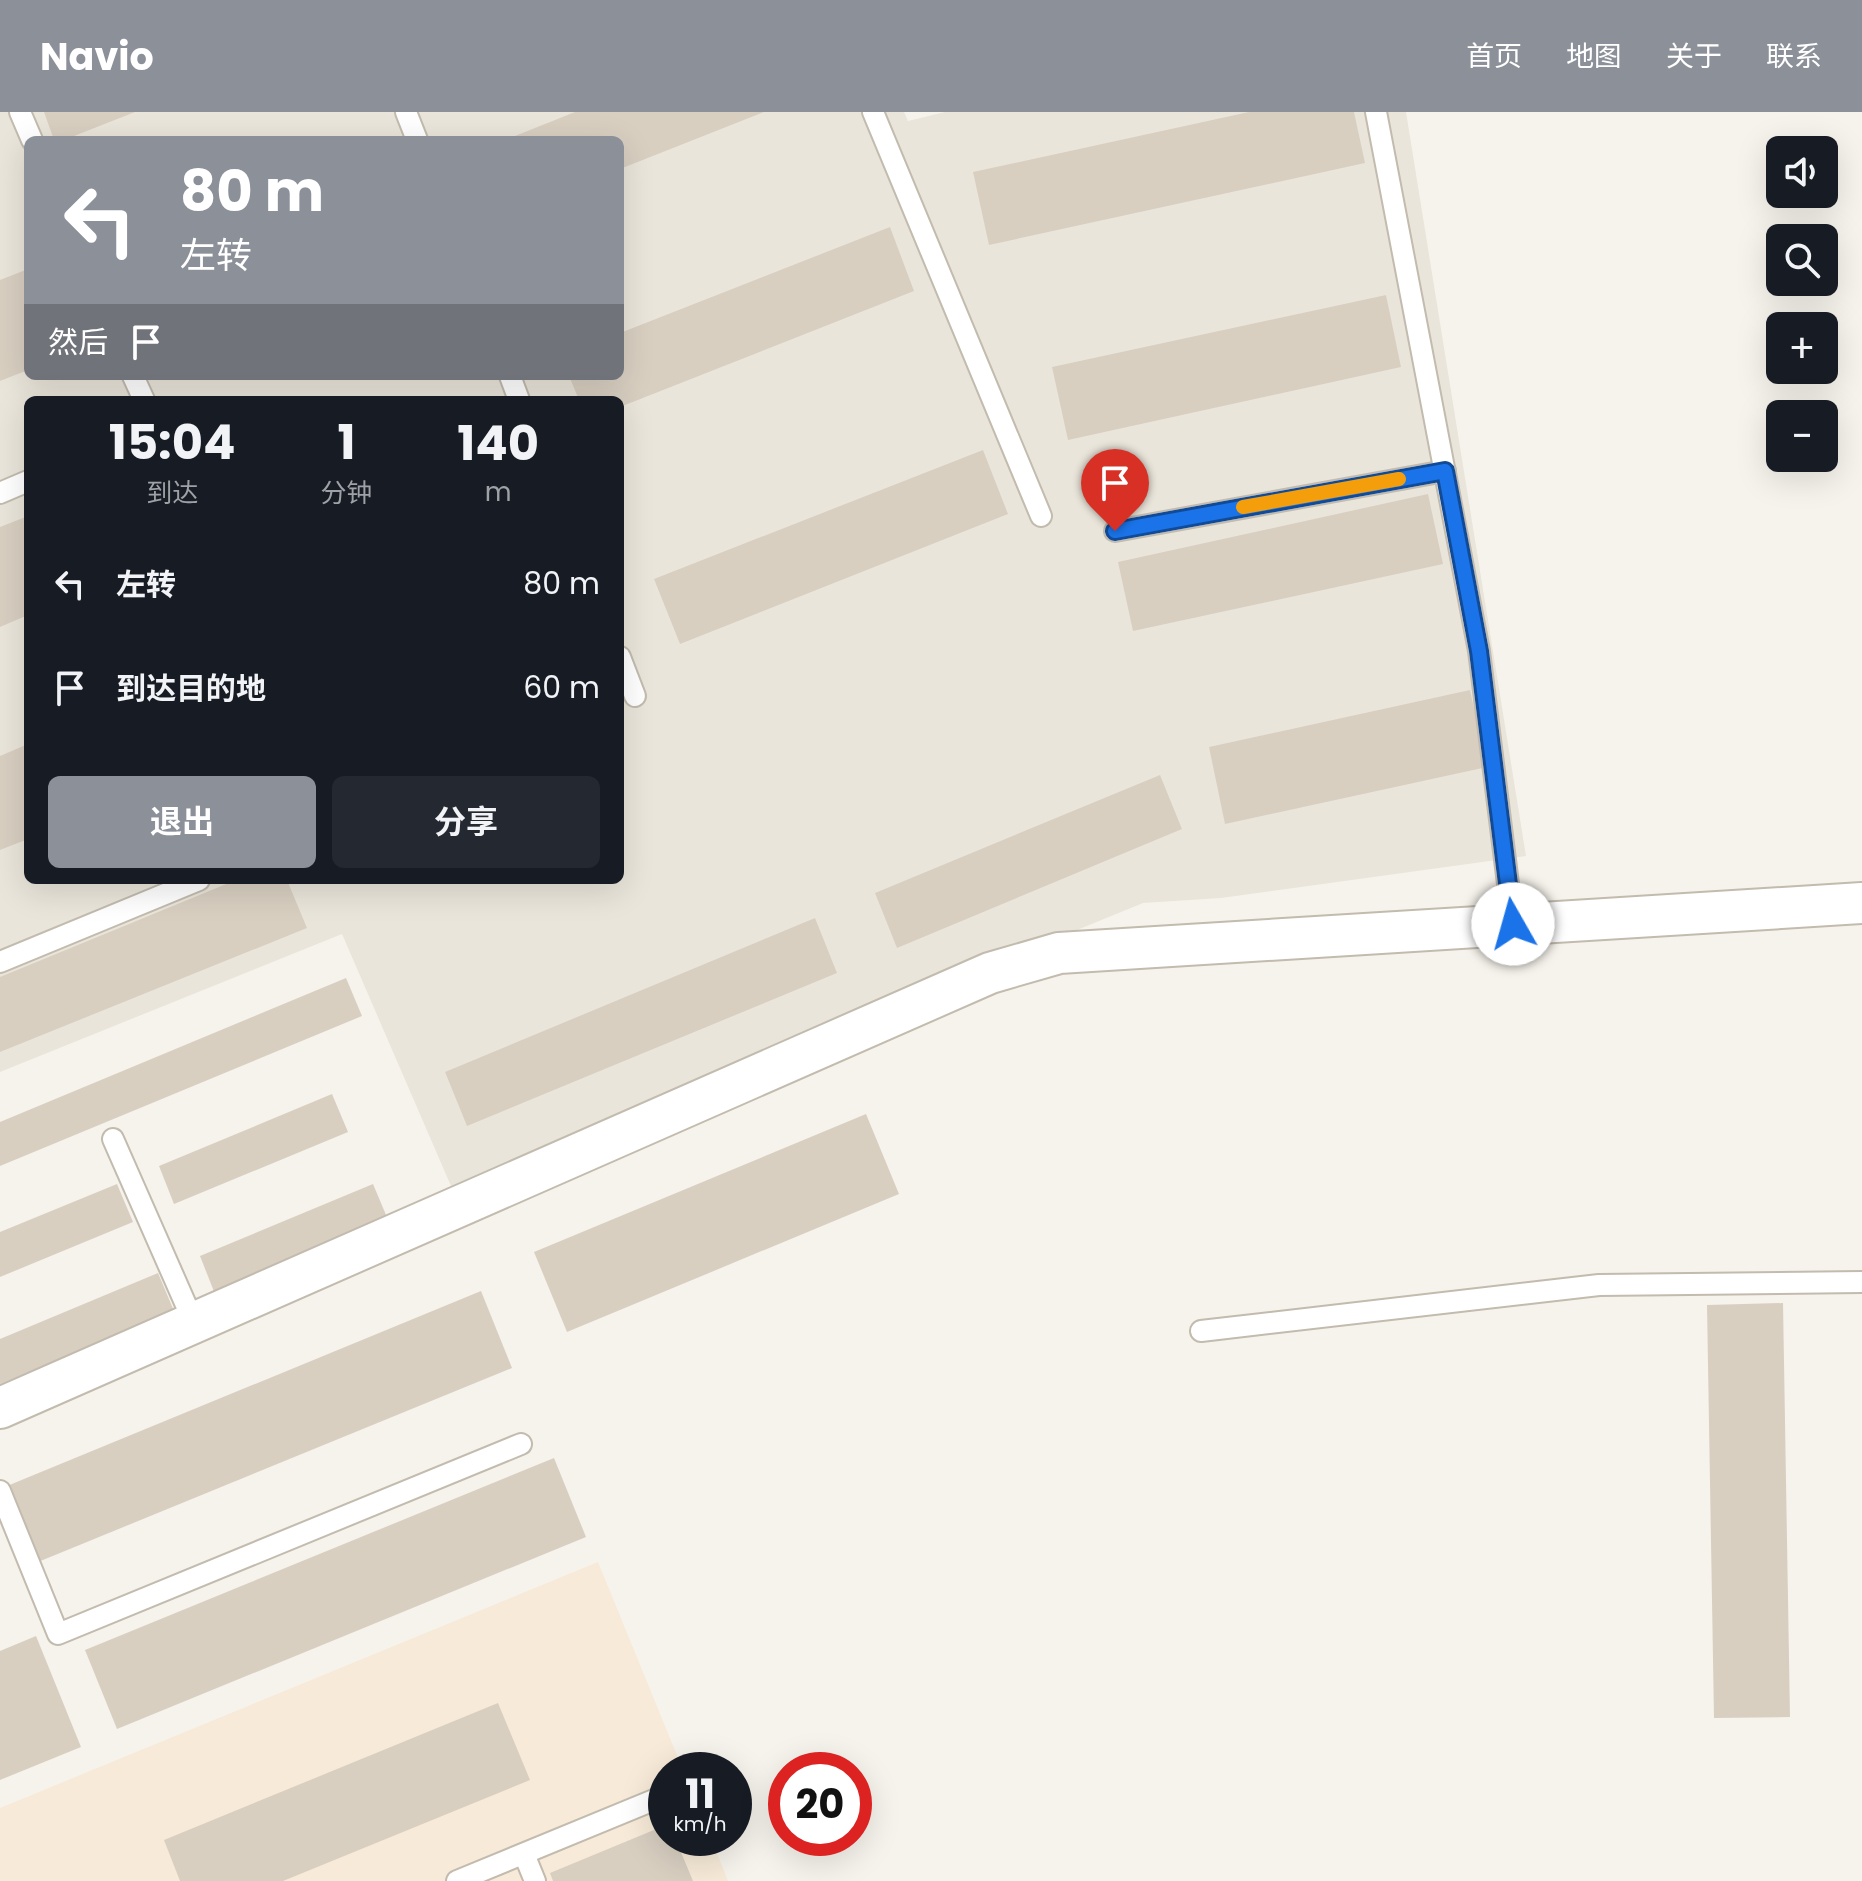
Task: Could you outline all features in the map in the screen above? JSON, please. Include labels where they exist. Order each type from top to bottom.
[{"type":"street","points":[[0,1408],[1004,969],[1059,953],[1862,903]]},
{"type":"lane","points":[[20,112],[30,136]]},
{"type":"lane","points":[[406,112],[415,136]]},
{"type":"lane","points":[[873,112],[1041,516]]},
{"type":"lane","points":[[1376,112],[1479,651],[1513,924]]},
{"type":"lane","points":[[1115,531],[1445,471]]},
{"type":"lane","points":[[0,493],[24,483]]},
{"type":"lane","points":[[624,667],[635,696]]},
{"type":"lane","points":[[0,962],[189,884]]},
{"type":"lane","points":[[113,1139],[194,1323]]},
{"type":"lane","points":[[1201,1331],[1599,1285],[1862,1282]]},
{"type":"lane","points":[[0,1491],[58,1634],[521,1444]]},
{"type":"lane","points":[[457,1881],[648,1802]]},
{"type":"lane","points":[[524,1854],[535,1881]]},
{"type":"shaded area","points":[[0,112],[904,112],[908,121],[945,112],[1406,112],[1526,856],[1221,898],[1143,903],[451,1186],[342,934],[0,1072]]},
{"type":"shaded area","points":[[598,1562],[676,1752],[648,1752],[648,1856],[718,1856],[728,1881],[0,1881],[0,1808]]},
{"type":"building","points":[[44,112],[135,112],[74,136],[53,136]]},
{"type":"building","points":[[575,112],[764,112],[624,167],[624,136],[515,136]]},
{"type":"building","points":[[1249,112],[1354,112],[1365,163],[989,245],[973,172]]},
{"type":"building","points":[[890,227],[914,291],[624,405],[624,396],[577,396],[571,380],[624,380],[624,331]]},
{"type":"building","points":[[24,271],[24,372],[0,381],[0,280]]},
{"type":"building","points":[[1386,295],[1401,367],[1068,440],[1052,367]]},
{"type":"building","points":[[983,450],[1008,514],[680,644],[654,579]]},
{"type":"building","points":[[1428,494],[1443,564],[1133,631],[1118,562]]},
{"type":"building","points":[[24,518],[24,617],[0,627],[0,527]]},
{"type":"building","points":[[1470,690],[1487,767],[1225,824],[1209,747]]},
{"type":"building","points":[[24,746],[24,841],[0,850],[0,756]]},
{"type":"building","points":[[1160,775],[1182,829],[897,948],[875,893]]},
{"type":"building","points":[[226,884],[289,884],[307,928],[0,1052],[0,977]]},
{"type":"building","points":[[815,918],[837,973],[467,1126],[445,1072]]},
{"type":"building","points":[[346,978],[362,1016],[0,1166],[0,1122]]},
{"type":"building","points":[[332,1094],[348,1132],[174,1204],[159,1166]]},
{"type":"building","points":[[866,1114],[899,1194],[567,1332],[534,1252]]},
{"type":"building","points":[[117,1184],[133,1222],[0,1277],[0,1232]]},
{"type":"building","points":[[373,1184],[389,1222],[215,1294],[200,1256]]},
{"type":"building","points":[[158,1273],[174,1311],[0,1384],[0,1339]]},
{"type":"building","points":[[481,1291],[512,1368],[38,1562],[7,1486]]},
{"type":"building","points":[[1783,1303],[1790,1717],[1714,1718],[1707,1305]]},
{"type":"building","points":[[554,1458],[586,1537],[117,1729],[85,1650]]},
{"type":"building","points":[[36,1636],[81,1747],[0,1780],[0,1651]]},
{"type":"building","points":[[498,1703],[530,1780],[283,1881],[180,1881],[164,1840]]},
{"type":"building","points":[[648,1832],[648,1856],[683,1856],[693,1881],[553,1881],[550,1873]]},
{"type":"slow traffic","points":[[1243,507],[1399,479]]},
{"type":"route","points":[[1115,531],[1445,471],[1479,651],[1513,924]]}]
